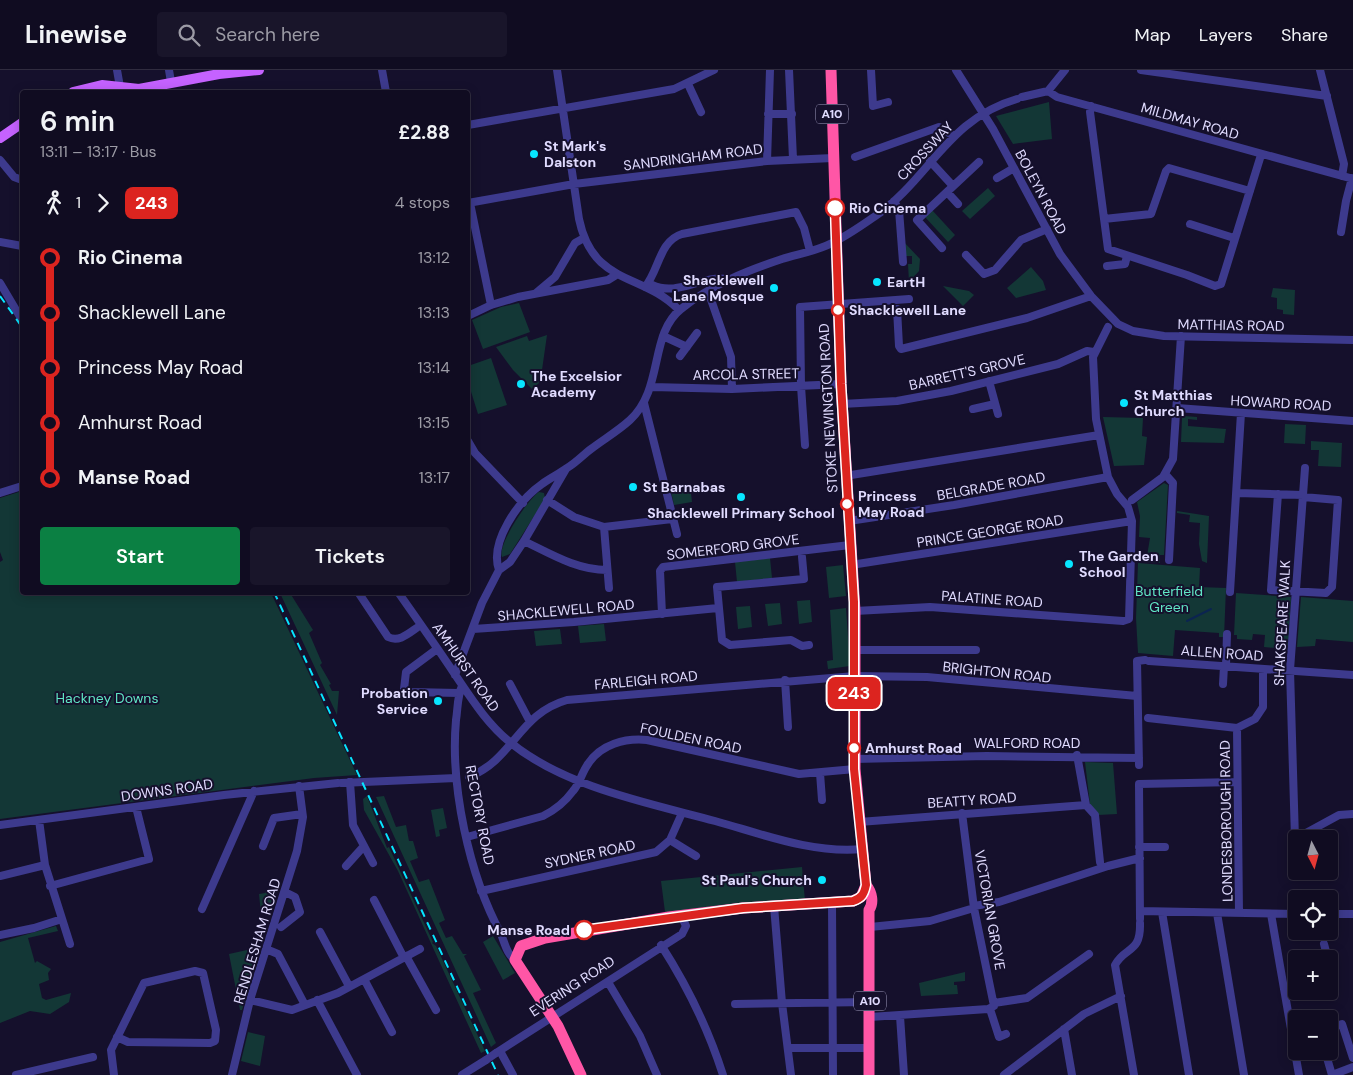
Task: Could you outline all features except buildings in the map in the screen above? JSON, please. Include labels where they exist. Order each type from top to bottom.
[{"type":"highway","name":"A10","points":[[831,70],[837,240]]},
{"type":"highway","name":"STOKE NEWINGTON ROAD","points":[[837,240],[845,476],[854,611],[854,764],[866,885],[871,891],[870,906]]},
{"type":"highway","points":[[515,960],[521,946],[544,938],[677,916],[774,906],[853,901],[861,898],[866,885]]},
{"type":"highway","points":[[853,901],[870,906]]},
{"type":"highway","name":"A10","points":[[869,1075],[870,906]]},
{"type":"highway","name":"RECTORY ROAD","points":[[515,960],[552,1017],[581,1075]]},
{"type":"main road","points":[[80,90],[94,86],[139,89],[219,74],[259,70]]},
{"type":"main road","points":[[0,138],[20,124]]},
{"type":"street","points":[[117,70],[119,89]]},
{"type":"street","points":[[169,70],[171,82]]},
{"type":"street","points":[[382,70],[386,90]]},
{"type":"street","points":[[557,70],[584,238],[597,258],[616,275],[661,290],[677,289],[715,277],[727,279]]},
{"type":"street","points":[[470,126],[674,90],[714,70]]},
{"type":"street","points":[[765,161],[770,70]]},
{"type":"street","points":[[789,70],[793,159]]},
{"type":"street","points":[[871,70],[873,106],[888,102]]},
{"type":"street","name":"BOLEYN ROAD","points":[[956,70],[983,112],[1060,254],[1091,296],[1113,319]]},
{"type":"street","points":[[983,112],[1019,98],[1048,91],[1065,70]]},
{"type":"street","points":[[1142,70],[1327,96]]},
{"type":"street","points":[[1320,70],[1344,164],[1342,176]]},
{"type":"street","points":[[688,84],[701,112]]},
{"type":"street","name":"MILDMAY ROAD","points":[[1048,91],[1057,96],[1091,106],[1352,179]]},
{"type":"street","points":[[1091,106],[1090,112],[1108,249],[1219,286],[1261,155]]},
{"type":"street","name":"CROSSWAY","points":[[837,240],[894,202],[954,136],[983,112]]},
{"type":"street","points":[[768,114],[792,114]]},
{"type":"street","points":[[854,158],[939,127],[954,136]]},
{"type":"street","name":"SANDRINGHAM ROAD","points":[[470,203],[574,184],[765,161],[833,158]]},
{"type":"street","points":[[0,160],[14,177],[20,179]]},
{"type":"street","points":[[930,162],[950,189],[958,204]]},
{"type":"street","points":[[942,248],[917,220],[979,162]]},
{"type":"street","points":[[997,178],[1014,168]]},
{"type":"street","points":[[1104,219],[1151,214],[1166,171],[1169,168],[1250,190]]},
{"type":"street","points":[[1341,232],[1352,179]]},
{"type":"street","points":[[894,202],[899,210],[903,262]]},
{"type":"street","points":[[470,208],[491,305]]},
{"type":"street","points":[[646,286],[666,245],[675,236],[768,216],[791,212],[798,214],[810,251]]},
{"type":"street","points":[[1190,224],[1234,238]]},
{"type":"street","points":[[966,255],[984,274],[995,270],[1021,240],[1047,229]]},
{"type":"street","points":[[536,293],[550,282],[564,265],[575,243],[584,238]]},
{"type":"street","points":[[499,570],[496,557],[500,537],[523,503],[539,486],[566,469],[630,420],[644,403],[652,388],[663,336],[679,310],[727,279],[837,240]]},
{"type":"street","points":[[0,242],[20,246]]},
{"type":"street","points":[[1107,266],[1125,264],[1127,256]]},
{"type":"street","points":[[470,315],[491,305],[536,293],[608,280],[616,275]]},
{"type":"street","points":[[550,282],[557,290]]},
{"type":"street","points":[[0,284],[20,317]]},
{"type":"street","points":[[646,286],[670,301],[679,310]]},
{"type":"street","points":[[708,290],[731,357],[732,388]]},
{"type":"street","points":[[896,305],[898,346],[901,350],[1027,318],[1091,296]]},
{"type":"street","points":[[805,445],[801,386],[800,307],[838,304],[896,305],[908,299]]},
{"type":"street","name":"MATTHIAS ROAD","points":[[1113,319],[1133,331],[1181,336],[1353,340]]},
{"type":"street","points":[[1108,327],[1094,352],[1099,435],[1108,477],[1117,494],[1128,507],[1132,521]]},
{"type":"street","points":[[680,356],[697,333]]},
{"type":"street","points":[[663,336],[686,347]]},
{"type":"street","points":[[1132,500],[1165,474],[1174,455],[1181,336]]},
{"type":"street","name":"BARRETT'S GROVE","points":[[842,404],[897,401],[951,391],[1058,364],[1087,351],[1094,352]]},
{"type":"street","points":[[989,380],[998,414]]},
{"type":"street","name":"ARCOLA STREET","points":[[652,388],[732,388],[841,384]]},
{"type":"street","points":[[644,403],[677,534]]},
{"type":"street","points":[[973,409],[995,404]]},
{"type":"street","name":"HOWARD ROAD","points":[[1177,408],[1241,414],[1353,420]]},
{"type":"street","points":[[1233,590],[1241,414]]},
{"type":"street","points":[[845,476],[1099,435]]},
{"type":"street","points":[[470,444],[486,465],[523,503]]},
{"type":"street","name":"SHAKSPEARE WALK","points":[[1296,830],[1290,670],[1305,468]]},
{"type":"street","points":[[455,675],[472,628],[499,570],[510,562],[524,541],[566,469]]},
{"type":"street","points":[[1165,474],[1173,483],[1168,560]]},
{"type":"street","name":"BELGRADE ROAD","points":[[849,521],[954,505],[1108,477]]},
{"type":"street","points":[[539,486],[546,490],[548,498],[574,517],[604,528],[672,519]]},
{"type":"street","points":[[0,493],[20,487]]},
{"type":"street","points":[[1237,493],[1278,494],[1338,500],[1334,568],[1332,587],[1329,592],[1320,594],[1275,592],[1270,588],[1278,494]]},
{"type":"street","name":"PALATINE ROAD","points":[[854,611],[930,607],[1128,619],[1132,521]]},
{"type":"street","name":"PRINCE GEORGE ROAD","points":[[852,565],[1132,521]]},
{"type":"street","points":[[604,528],[609,588]]},
{"type":"street","points":[[524,541],[575,564],[595,570],[607,570]]},
{"type":"street","name":"SOMERFORD GROVE","points":[[662,614],[660,571],[663,567],[850,545]]},
{"type":"street","points":[[496,557],[510,562]]},
{"type":"street","name":"SOMERFORD GROVE","points":[[802,557],[804,579],[717,587],[718,608],[722,640],[730,645],[791,640],[802,646],[809,645]]},
{"type":"street","points":[[360,595],[388,637],[392,639],[399,640],[421,625]]},
{"type":"street","name":"AMHURST ROAD","points":[[400,595],[455,675],[460,690],[511,744],[544,765],[580,781],[682,812],[800,844],[836,850],[862,849]]},
{"type":"street","points":[[662,614],[718,608]]},
{"type":"street","name":"SHACKLEWELL ROAD","points":[[472,628],[488,629],[662,614]]},
{"type":"street","points":[[1223,684],[1228,634]]},
{"type":"street","points":[[437,648],[406,672],[404,689],[410,692],[460,690]]},
{"type":"street","points":[[855,650],[976,650]]},
{"type":"street","name":"ALLEN ROAD","points":[[1137,696],[1144,661],[1353,675]]},
{"type":"street","points":[[1148,718],[1237,728],[1255,719],[1263,707],[1263,669]]},
{"type":"street","name":"FARLEIGH ROAD","points":[[469,777],[491,765],[511,744],[529,720],[554,703],[567,700],[785,680],[855,676]]},
{"type":"street","name":"BRIGHTON ROAD","points":[[855,676],[927,677],[1137,696]]},
{"type":"street","points":[[785,680],[788,727]]},
{"type":"street","points":[[510,684],[529,720]]},
{"type":"street","name":"RECTORY ROAD","points":[[460,690],[454,743],[456,778],[467,836],[480,891],[506,944],[509,955],[515,960]]},
{"type":"street","name":"WALFORD ROAD","points":[[854,764],[1077,755],[1139,761],[1137,696]]},
{"type":"street","name":"LONDESBOROUGH ROAD","points":[[1237,728],[1239,913]]},
{"type":"street","name":"FOULDEN ROAD","points":[[467,836],[543,816],[565,801],[580,781],[588,763],[598,753],[619,741],[632,739],[647,740],[799,774],[820,773],[854,764]]},
{"type":"street","points":[[1077,755],[1086,805],[1095,815],[1100,862]]},
{"type":"street","points":[[820,773],[822,800]]},
{"type":"street","name":"DOWNS ROAD","points":[[0,825],[299,786],[456,778]]},
{"type":"street","points":[[1134,1075],[1116,963],[1135,946],[1140,935],[1139,784],[1237,782]]},
{"type":"street","points":[[343,783],[353,825],[373,863]]},
{"type":"street","name":"RENDLESHAM ROAD","points":[[232,1075],[250,1000],[297,851],[302,814],[299,786]]},
{"type":"street","points":[[202,909],[254,791]]},
{"type":"street","name":"BEATTY ROAD","points":[[859,822],[1086,805]]},
{"type":"street","points":[[50,886],[149,859],[136,807]]},
{"type":"street","points":[[682,812],[670,840],[696,856]]},
{"type":"street","name":"VICTORIAN GROVE","points":[[962,813],[974,907],[992,1006],[999,1037],[1006,1034]]},
{"type":"street","points":[[263,846],[274,818],[302,814]]},
{"type":"street","points":[[1312,830],[1339,815],[1353,814]]},
{"type":"street","points":[[39,820],[50,886],[70,944]]},
{"type":"street","name":"SYDNER ROAD","points":[[480,891],[656,852],[670,840]]},
{"type":"street","points":[[346,866],[364,846]]},
{"type":"street","points":[[1139,847],[1165,847]]},
{"type":"street","points":[[870,927],[930,921],[974,907],[999,902],[1108,866],[1140,858]]},
{"type":"street","points":[[0,876],[45,865]]},
{"type":"street","points":[[281,927],[300,912],[295,897],[284,892]]},
{"type":"street","points":[[374,900],[436,1010]]},
{"type":"street","points":[[832,903],[834,1075]]},
{"type":"street","points":[[774,906],[782,1003],[791,1075]]},
{"type":"street","points":[[1140,918],[1162,912],[1288,914]]},
{"type":"street","points":[[1162,912],[1189,1075]]},
{"type":"street","points":[[1217,913],[1244,1075]]},
{"type":"street","points":[[1271,914],[1299,1075]]},
{"type":"street","points":[[1338,914],[1353,914]]},
{"type":"street","name":"EVERING ROAD","points":[[462,1075],[608,982],[685,930],[677,916]]},
{"type":"street","points":[[277,917],[288,921]]},
{"type":"street","points":[[0,935],[34,928],[62,918]]},
{"type":"street","points":[[320,932],[350,986]]},
{"type":"street","points":[[506,944],[511,947],[521,946]]},
{"type":"street","points":[[1324,944],[1326,950]]},
{"type":"street","points":[[661,946],[694,1001],[707,1028],[723,1075]]},
{"type":"street","points":[[266,949],[278,954],[305,1005]]},
{"type":"street","points":[[250,1000],[292,1010],[350,986],[420,949]]},
{"type":"street","points":[[870,1017],[900,1016],[992,1006],[1027,998],[1090,954]]},
{"type":"street","points":[[114,1075],[111,1050],[117,1037],[144,983],[200,971],[204,975],[217,1037],[210,1043],[128,1042],[117,1037]]},
{"type":"street","points":[[364,979],[392,1032]]},
{"type":"street","points":[[608,982],[640,1036],[657,1075]]},
{"type":"street","points":[[1284,989],[1288,989]]},
{"type":"street","points":[[1004,1075],[1090,1011],[1121,996]]},
{"type":"street","points":[[316,1000],[357,1075]]},
{"type":"street","points":[[735,1004],[833,1001],[870,1002]]},
{"type":"street","points":[[900,1016],[904,1075]]},
{"type":"street","points":[[1338,1025],[1342,1024],[1353,1058]]},
{"type":"street","points":[[1064,1029],[1072,1075]]},
{"type":"street","points":[[788,1048],[870,1048]]},
{"type":"street","points":[[498,1052],[513,1075]]},
{"type":"street","points":[[16,1075],[49,1071],[93,1057]]},
{"type":"street","points":[[1328,1060],[1332,1075],[1353,1067]]},
{"type":"green space","points":[[1049,102],[1052,139],[1013,144],[996,116]]},
{"type":"green space","points":[[988,188],[995,196],[970,219],[962,211]]},
{"type":"green space","points":[[932,210],[955,235],[948,242],[925,217]]},
{"type":"green space","points":[[903,241],[920,259],[919,271],[909,282],[908,264],[912,264],[912,256],[905,256]]},
{"type":"green space","points":[[1031,267],[1043,281],[1046,290],[1016,298],[1007,288]]},
{"type":"green space","points":[[943,286],[969,291],[974,295],[963,306]]},
{"type":"green space","points":[[1273,288],[1295,290],[1294,315],[1283,314],[1283,310],[1277,309],[1277,298],[1271,297]]},
{"type":"green space","points":[[519,303],[530,332],[483,349],[472,320],[501,307]]},
{"type":"green space","points":[[547,335],[541,377],[539,383],[532,389],[513,370],[496,347],[527,336],[529,341]]},
{"type":"green space","points":[[491,358],[507,405],[478,414],[470,388],[470,365]]},
{"type":"green space","points":[[1184,416],[1197,417],[1197,420],[1188,419],[1188,426],[1226,429],[1224,443],[1181,442],[1182,418]]},
{"type":"green space","points":[[1103,417],[1143,418],[1142,436],[1147,437],[1144,465],[1114,466]]},
{"type":"green space","points":[[1285,424],[1306,425],[1305,444],[1284,443]]},
{"type":"green space","points":[[1311,441],[1342,443],[1341,467],[1318,466],[1319,450],[1311,450]]},
{"type":"green space","name":"Butterfield Green","points":[[1164,483],[1168,485],[1164,555],[1160,555],[1160,563],[1146,562],[1150,538],[1139,537],[1140,516],[1137,502]]},
{"type":"green space","points":[[690,484],[692,502],[674,505],[670,487]]},
{"type":"green space","name":"Hackney Downs","points":[[20,492],[20,595],[272,595],[357,775],[314,778],[0,819],[0,562],[3,560],[0,552],[0,498]]},
{"type":"green space","points":[[539,492],[544,493],[545,499],[510,554],[502,557],[504,543],[514,523],[528,503]]},
{"type":"green space","points":[[1177,511],[1209,516],[1207,563],[1202,561],[1199,544],[1200,523],[1189,522],[1190,515],[1177,513]]},
{"type":"green space","points":[[770,558],[772,578],[737,582],[735,562]]},
{"type":"green space","name":"Butterfield Green","points":[[1138,563],[1200,568],[1199,587],[1226,588],[1224,637],[1219,637],[1219,633],[1175,630],[1173,656],[1138,653],[1136,618]]},
{"type":"green space","points":[[843,565],[846,596],[829,598],[826,567]]},
{"type":"green space","name":"Butterfield Green","points":[[1236,593],[1291,597],[1288,649],[1264,647],[1265,635],[1253,634],[1252,640],[1237,639],[1237,635],[1234,635]]},
{"type":"green space","points":[[281,595],[291,595],[313,630],[309,633],[322,663],[320,665],[331,684],[329,685],[332,691],[339,691],[337,715]]},
{"type":"green space","points":[[1301,597],[1353,601],[1353,642],[1316,639],[1315,646],[1297,647]]},
{"type":"green space","points":[[810,600],[812,622],[799,624],[797,601]]},
{"type":"green space","points":[[780,603],[782,624],[768,626],[765,604]]},
{"type":"green space","points":[[750,606],[752,627],[738,629],[736,607]]},
{"type":"green space","points":[[846,608],[850,666],[828,669],[827,661],[833,660],[830,610]]},
{"type":"green space","points":[[604,624],[606,641],[580,643],[578,626]]},
{"type":"green space","points":[[560,629],[562,644],[536,646],[534,631]]},
{"type":"green space","points":[[1085,762],[1113,763],[1117,814],[1098,815],[1090,804]]},
{"type":"green space","points":[[367,796],[387,848],[389,847],[432,943],[436,946],[485,1051],[481,1053],[398,871],[364,810],[363,799]]},
{"type":"green space","points":[[384,796],[396,827],[406,825],[409,841],[413,841],[418,858],[410,861],[419,882],[429,879],[445,920],[439,923],[446,938],[452,936],[463,954],[467,954],[464,956],[481,990],[473,993],[496,1043],[491,1047],[376,797]]},
{"type":"green space","points":[[443,808],[447,828],[439,830],[440,836],[436,837],[431,810]]},
{"type":"green space","points":[[802,867],[805,901],[665,912],[661,881]]},
{"type":"green space","points":[[267,889],[276,892],[269,914],[261,914],[259,894],[265,893]]},
{"type":"green space","points":[[56,926],[58,931],[28,938],[35,963],[37,961],[51,969],[48,973],[49,980],[39,984],[42,998],[46,1000],[71,993],[69,1002],[50,1014],[30,1011],[0,1023],[0,942]]},
{"type":"green space","points":[[493,936],[515,973],[503,980],[483,942]]},
{"type":"green space","points":[[260,947],[242,1010],[240,1010],[229,954]]},
{"type":"green space","points":[[965,972],[965,981],[954,982],[954,985],[957,985],[958,994],[921,996],[919,983]]},
{"type":"green space","points":[[248,1032],[265,1036],[260,1066],[241,1061]]},
{"type":"waterway","points":[[1187,621],[1211,609]]},
{"type":"railway","points":[[0,296],[20,324]]},
{"type":"railway","points":[[275,595],[498,1075]]},
{"type":"bus line","name":"243","points":[[584,930],[630,922],[743,908],[853,901],[861,898],[865,892],[866,885],[854,769],[854,602],[845,476],[835,208]]},
{"type":"place","name":"St Mark's Dalston","points":[[534,154]]},
{"type":"place","name":"Rio Cinema","points":[[835,208]]},
{"type":"place","name":"EartH","points":[[877,282]]},
{"type":"place","name":"Shacklewell Lane Mosque","points":[[774,288]]},
{"type":"place","name":"Shacklewell Lane","points":[[838,310]]},
{"type":"place","name":"The Excelsior Academy","points":[[521,384]]},
{"type":"place","name":"St Matthias Church","points":[[1124,403]]},
{"type":"place","name":"St Barnabas","points":[[633,487]]},
{"type":"place","name":"Shacklewell Primary School","points":[[741,497]]},
{"type":"place","name":"Princess May Road","points":[[847,504]]},
{"type":"place","name":"The Garden School","points":[[1069,564]]},
{"type":"place","name":"Probation Service","points":[[438,701]]},
{"type":"place","name":"Amhurst Road","points":[[854,748]]},
{"type":"place","name":"St Paul's Church","points":[[822,880]]},
{"type":"place","name":"Manse Road","points":[[584,930]]}]
